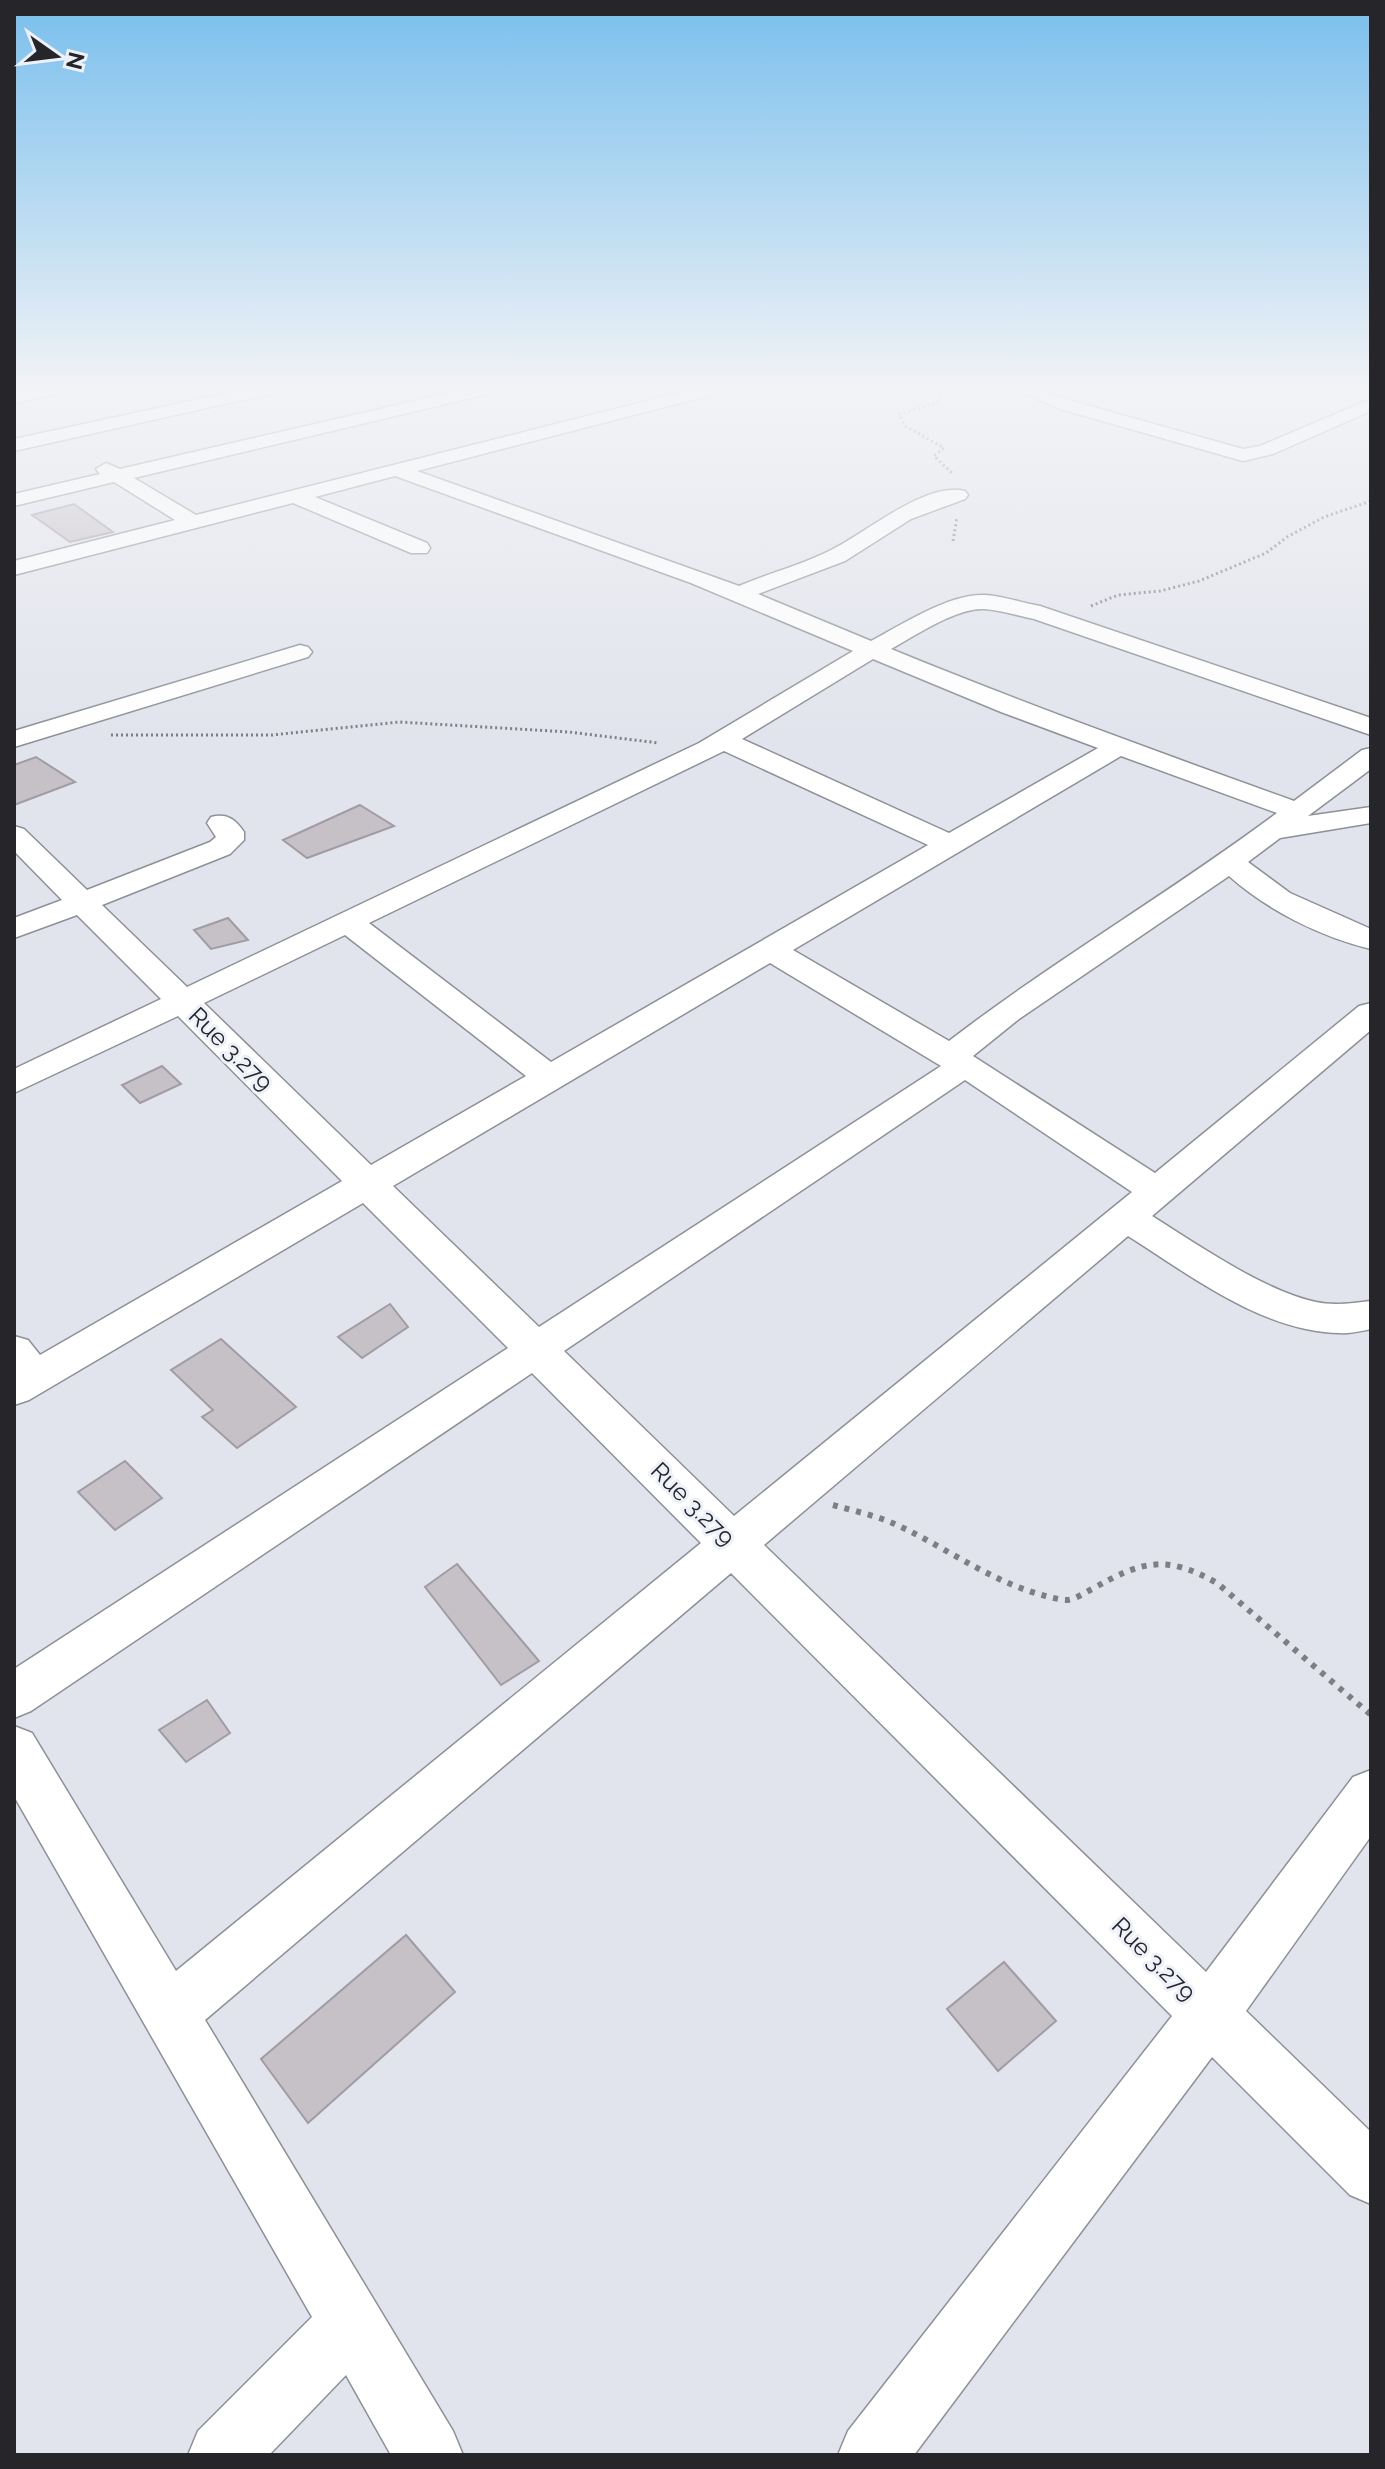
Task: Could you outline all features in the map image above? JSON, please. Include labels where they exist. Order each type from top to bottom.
[{"type":"street","points":[[162,503],[192,522]]},
{"type":"street","points":[[14,568],[266,503]]},
{"type":"street","points":[[312,503],[419,548]]},
{"type":"street","points":[[487,503],[739,595],[1010,707],[1122,745],[1297,811]]},
{"type":"street","points":[[739,595],[760,583],[836,557],[856,547],[870,533],[931,503]]},
{"type":"street","points":[[14,1082],[716,745],[871,650],[969,603],[1013,607],[1067,622],[1371,727]]},
{"type":"street","points":[[14,739],[300,652]]},
{"type":"street","points":[[716,745],[951,845]]},
{"type":"street","points":[[21,1372],[368,1184],[1122,745]]},
{"type":"street","points":[[14,1696],[537,1351],[958,1060],[1007,1012],[1230,862],[1371,756]]},
{"type":"street","points":[[1272,830],[1371,815]]},
{"type":"street","points":[[14,929],[220,848],[230,840],[230,832],[221,823]]},
{"type":"street","name":"Rue 3.279","points":[[14,835],[1371,2174]]},
{"type":"street","points":[[1230,862],[1279,902],[1371,940]]},
{"type":"street","points":[[348,922],[550,1078]]},
{"type":"street","points":[[770,950],[958,1060],[1272,1302],[1305,1314],[1339,1319],[1371,1315]]},
{"type":"street","points":[[169,2013],[1371,1013]]},
{"type":"street","points":[[14,1749],[429,2455]]},
{"type":"street","points":[[872,2455],[1209,2014],[1371,1794]]},
{"type":"street","points":[[222,2455],[351,2323]]},
{"type":"path","points":[[953,541],[960,503]]},
{"type":"path","points":[[1067,622],[1087,608],[1118,595],[1160,591],[1199,581],[1266,553],[1287,537],[1324,517],[1364,503]]},
{"type":"path","points":[[42,731],[102,735],[272,735],[399,722],[716,745]]},
{"type":"path","points":[[794,1493],[896,1524],[963,1563],[1020,1589],[1069,1601],[1144,1562],[1164,1561],[1195,1568],[1217,1583],[1371,1715]]},
{"type":"building","points":[[74,504],[113,532],[70,542],[32,515]]},
{"type":"building","points":[[36,757],[75,782],[14,805],[14,765]]},
{"type":"building","points":[[360,805],[394,826],[307,858],[283,840]]},
{"type":"building","points":[[228,918],[248,940],[211,949],[194,930]]},
{"type":"building","points":[[162,1066],[181,1084],[140,1103],[122,1085]]},
{"type":"building","points":[[390,1304],[408,1327],[362,1358],[338,1337]]},
{"type":"building","points":[[221,1339],[296,1407],[237,1448],[202,1417],[213,1410],[171,1370]]},
{"type":"building","points":[[125,1461],[162,1498],[115,1530],[78,1492]]},
{"type":"building","points":[[457,1564],[539,1661],[501,1685],[425,1587]]},
{"type":"building","points":[[207,1700],[230,1733],[186,1762],[159,1730]]},
{"type":"building","points":[[406,1935],[455,1992],[308,2123],[261,2059]]},
{"type":"building","points":[[1004,1962],[1056,2021],[998,2071],[947,2009]]}]
